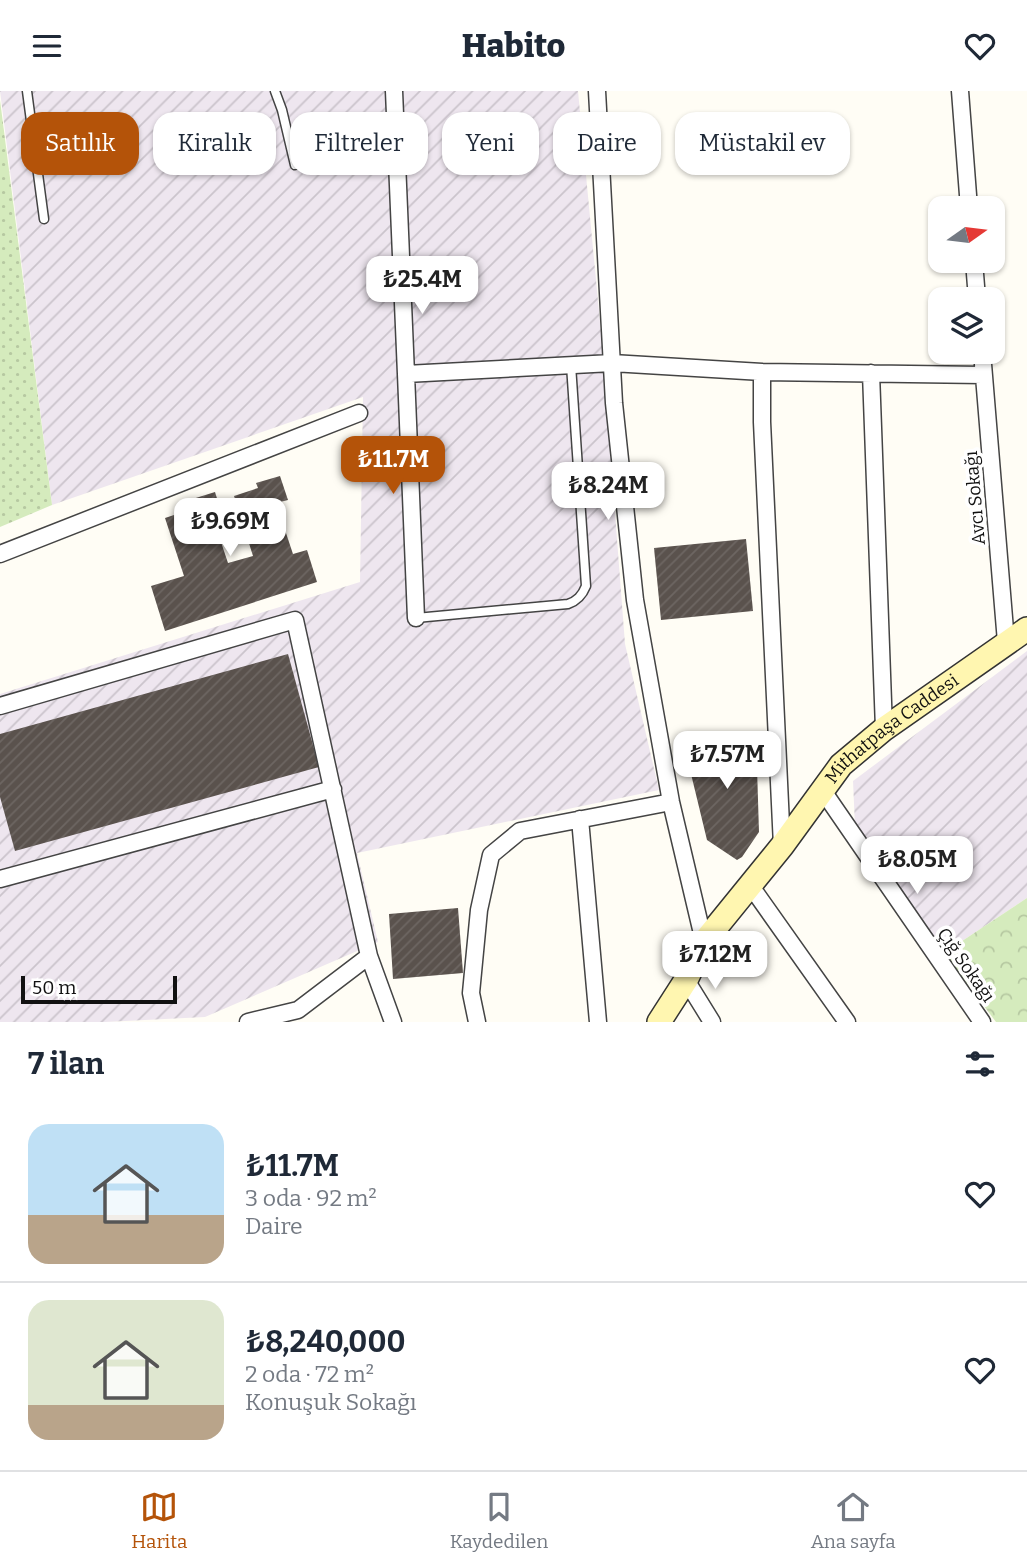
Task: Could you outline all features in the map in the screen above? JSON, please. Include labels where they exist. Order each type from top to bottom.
[{"type":"main road","name":"Mithatpaşa Caddesi","points":[[659,1022],[686,980],[704,942],[782,846],[841,765],[884,729],[1027,629]]},
{"type":"street","points":[[394,91],[415,618]]},
{"type":"street","points":[[597,91],[612,363],[635,600],[671,801],[704,942]]},
{"type":"street","points":[[960,91],[969,196]]},
{"type":"street","points":[[407,374],[612,363],[762,372],[984,375]]},
{"type":"street","name":"Avcı Sokağı","points":[[983,364],[1006,642]]},
{"type":"street","points":[[762,372],[762,422],[782,846]]},
{"type":"street","points":[[871,373],[884,729]]},
{"type":"street","points":[[0,554],[359,413]]},
{"type":"street","points":[[0,706],[295,620],[369,956],[393,1022]]},
{"type":"street","points":[[0,879],[333,789]]},
{"type":"street","name":"Çığ Sokağı","points":[[822,790],[982,1022]]},
{"type":"street","points":[[477,1022],[471,993],[479,910],[491,855],[520,831],[671,801]]},
{"type":"street","points":[[580,819],[597,1022]]},
{"type":"street","points":[[750,885],[847,1022]]},
{"type":"street","points":[[248,1022],[301,1016],[369,956]]},
{"type":"street","points":[[686,980],[712,1022]]},
{"type":"lane","points":[[27,91],[44,219]]},
{"type":"lane","points":[[275,91],[290,144]]},
{"type":"lane","points":[[415,618],[568,604],[584,592],[586,586],[571,365]]},
{"type":"shaded area","points":[[0,91],[578,91],[580,112],[553,112],[553,175],[586,175],[625,644],[659,790],[357,853],[378,942],[205,1017],[105,1022],[0,1022],[0,694],[360,582],[363,397],[52,505]]},
{"type":"shaded area","points":[[1027,651],[1027,898],[944,953],[855,826],[853,781]]},
{"type":"green space","points":[[0,100],[52,505],[0,527]]},
{"type":"green space","points":[[1027,898],[1027,1022],[996,1022],[944,953]]},
{"type":"building","points":[[280,476],[288,500],[276,503],[293,554],[307,550],[317,582],[165,631],[151,586],[184,576],[165,518],[186,511],[183,502],[215,492],[225,524],[216,527],[228,563],[253,556],[234,496],[258,488],[256,483]]},
{"type":"building","points":[[746,539],[753,611],[661,620],[654,548]]},
{"type":"building","points":[[288,654],[319,767],[15,851],[0,797],[0,734]]},
{"type":"building","points":[[756,735],[759,832],[737,860],[707,840],[684,745]]},
{"type":"building","points":[[458,908],[463,973],[393,979],[389,914]]}]
